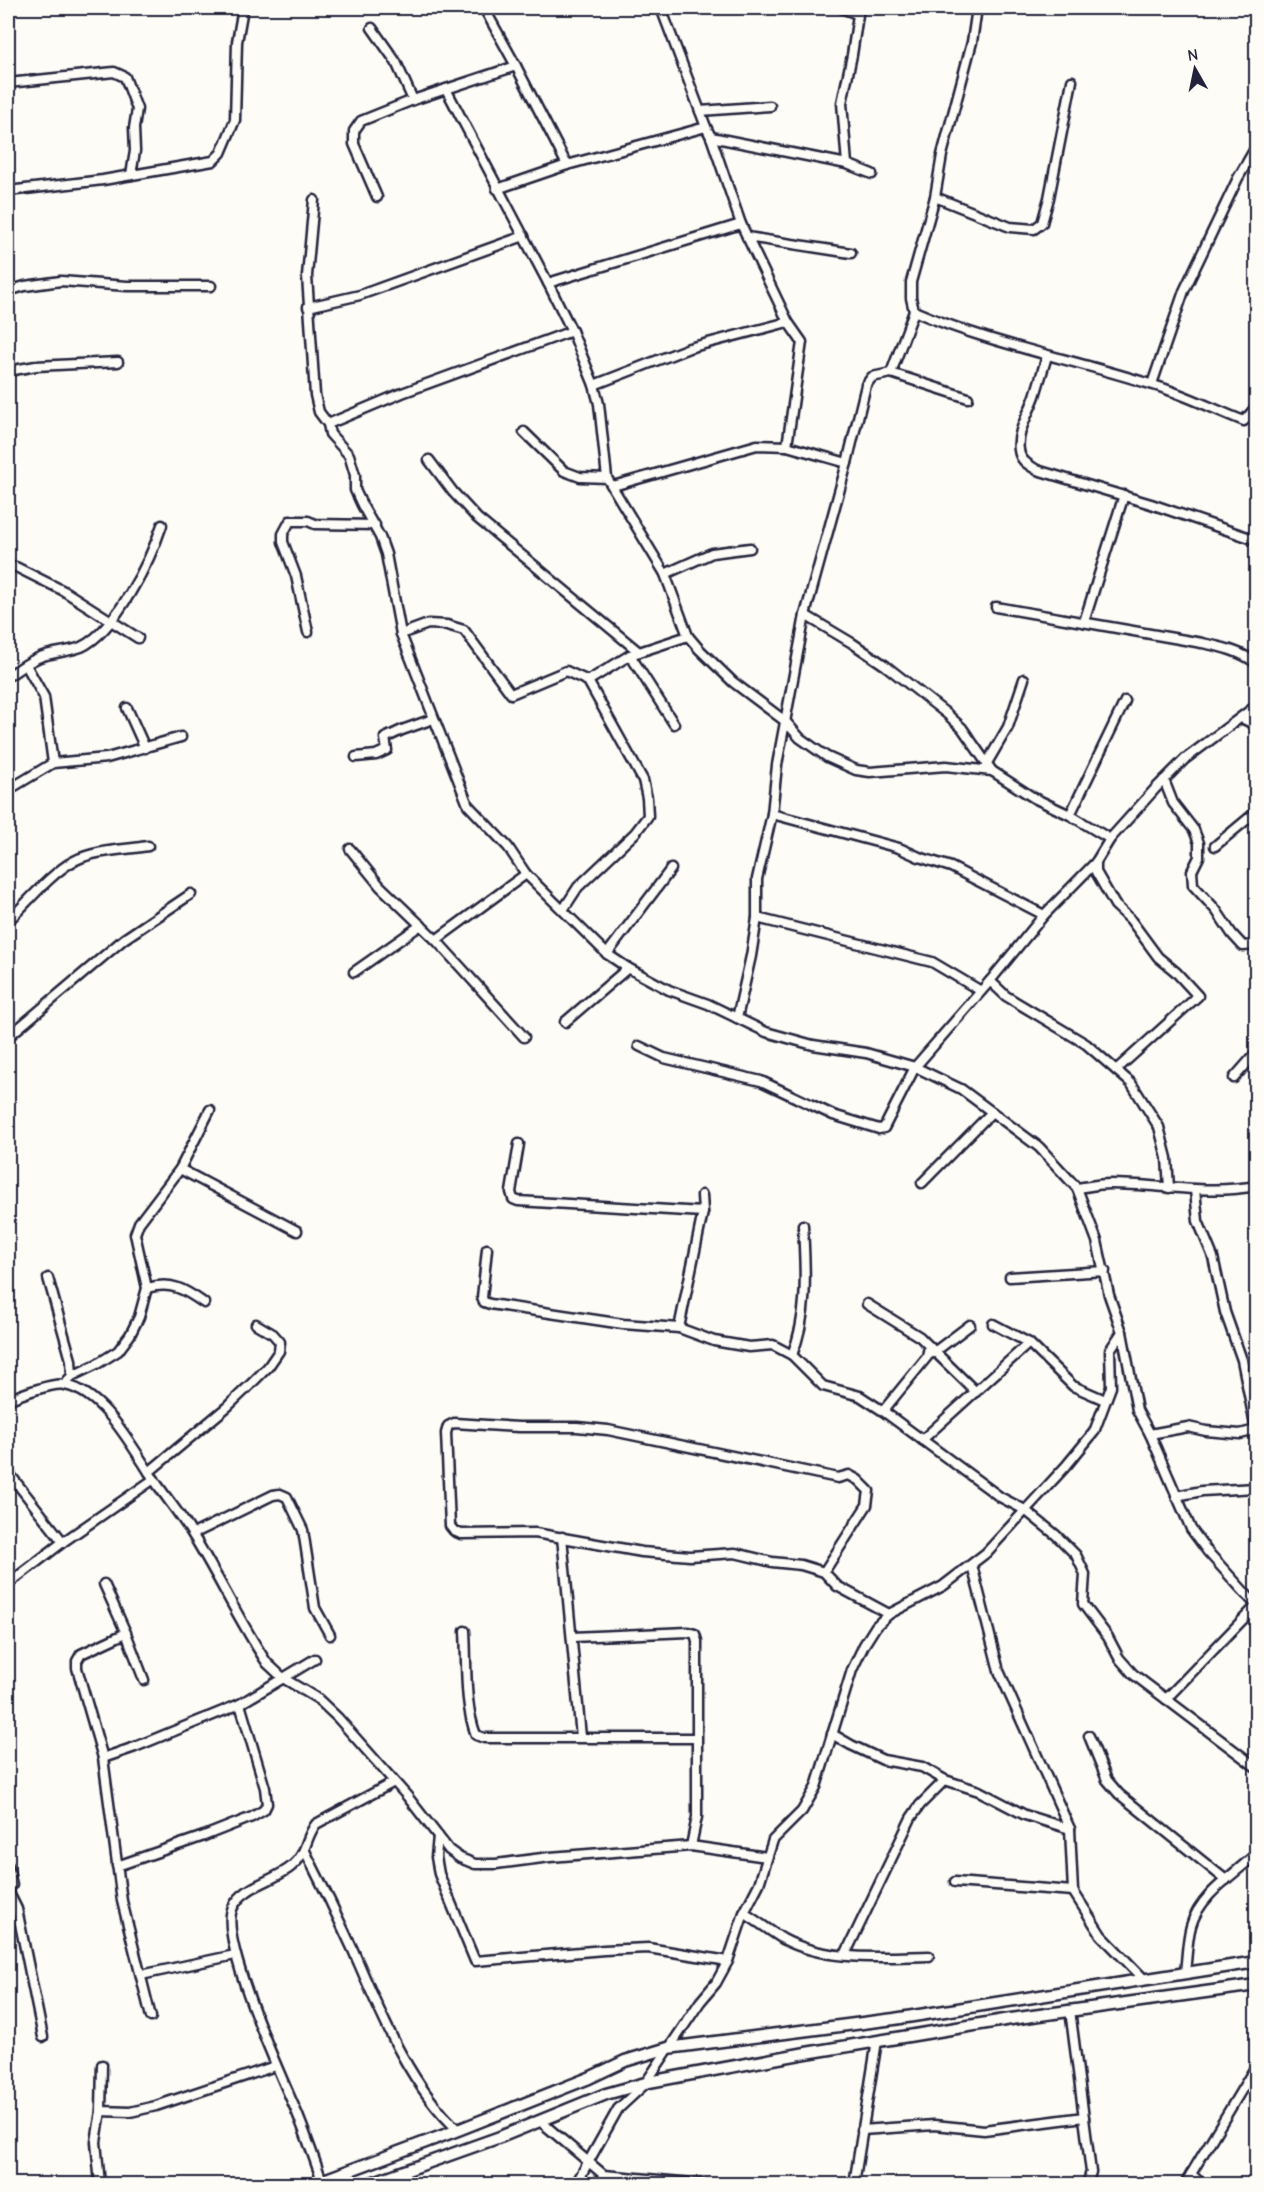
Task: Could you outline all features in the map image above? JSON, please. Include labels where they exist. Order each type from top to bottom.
[{"type":"street","points":[[8,191],[131,175],[213,161],[220,153],[235,120],[237,42],[243,8]]},
{"type":"street","points":[[484,8],[567,165]]},
{"type":"street","points":[[661,8],[711,137],[741,224],[788,322],[802,342],[787,446]]},
{"type":"street","points":[[841,8],[858,11],[842,103],[847,164]]},
{"type":"street","points":[[891,373],[914,311],[910,298],[911,282],[936,197],[942,155],[972,42],[977,8]]},
{"type":"street","points":[[372,28],[396,62],[413,100]]},
{"type":"street","points":[[377,197],[354,144],[354,130],[362,121],[413,100],[516,66]]},
{"type":"street","points":[[8,83],[114,72],[125,77],[137,109],[134,128],[135,151],[131,175]]},
{"type":"street","points":[[936,197],[1010,227],[1034,229],[1042,223],[1072,81]]},
{"type":"street","points":[[446,89],[572,331],[594,385],[599,404],[607,478],[665,573],[688,636],[733,682],[785,721],[800,738],[827,757],[856,770],[870,772],[946,766],[989,767]]},
{"type":"street","points":[[700,111],[770,106]]},
{"type":"street","points":[[497,189],[567,165],[706,127]]},
{"type":"street","points":[[711,137],[847,164],[872,174]]},
{"type":"street","points":[[1152,384],[1184,291],[1238,178],[1257,147]]},
{"type":"street","points":[[314,200],[307,276],[315,395],[319,412],[328,424],[330,434],[349,455],[356,475],[355,490],[375,525],[386,554],[401,634],[468,805],[508,847],[526,874],[607,954],[628,968],[669,990],[766,1032],[813,1045],[866,1053],[915,1067],[961,1089],[1039,1147],[1077,1188],[1097,1241],[1109,1295],[1122,1332],[1137,1410],[1150,1434],[1191,1529],[1208,1552],[1257,1605],[1166,1699]]},
{"type":"street","points":[[548,282],[741,224]]},
{"type":"street","points":[[308,307],[360,295],[524,236]]},
{"type":"street","points":[[747,237],[851,253]]},
{"type":"street","points":[[8,291],[61,281],[127,286],[211,286]]},
{"type":"street","points":[[914,311],[943,324],[1047,356],[1152,384],[1244,421],[1257,407]]},
{"type":"street","points":[[594,385],[689,348],[788,322]]},
{"type":"street","points":[[328,424],[402,393],[572,331]]},
{"type":"street","points":[[1047,356],[1022,429],[1019,444],[1021,457],[1025,463],[1037,470],[1124,495],[1257,540]]},
{"type":"street","points":[[8,371],[36,366],[118,362]]},
{"type":"street","points":[[737,1018],[751,956],[757,918],[757,879],[772,814],[785,721],[805,615],[866,386],[872,377],[891,373],[969,398]]},
{"type":"street","points":[[524,432],[564,471],[580,477],[607,478]]},
{"type":"street","points":[[612,486],[757,445],[787,446],[847,463]]},
{"type":"street","points":[[429,460],[453,492],[477,518],[635,654],[674,724]]},
{"type":"street","points":[[1084,622],[1124,495]]},
{"type":"street","points":[[308,632],[296,576],[283,542],[286,527],[290,521],[308,521],[315,524],[375,525]]},
{"type":"street","points":[[8,676],[39,657],[81,647],[94,639],[112,620],[138,580],[156,546],[162,525]]},
{"type":"street","points":[[665,573],[712,553],[750,548]]},
{"type":"street","points":[[16,567],[64,591],[138,638]]},
{"type":"street","points":[[996,607],[1232,649],[1257,663]]},
{"type":"street","points":[[805,615],[852,643],[922,693],[962,728],[989,767],[1034,798],[1070,815],[1110,839]]},
{"type":"street","points":[[401,634],[428,624],[447,625],[464,630],[511,694],[566,671],[588,681],[643,780],[648,798],[648,816],[635,833],[578,887],[563,910]]},
{"type":"street","points":[[588,681],[635,654],[688,636]]},
{"type":"street","points":[[26,665],[44,697],[53,764]]},
{"type":"street","points":[[989,767],[1008,727],[1024,679]]},
{"type":"street","points":[[1070,815],[1125,701]]},
{"type":"street","points":[[639,1046],[664,1058],[761,1081],[833,1115],[879,1129],[884,1128],[915,1067],[1044,915],[1096,862],[1110,839],[1185,759],[1257,706]]},
{"type":"street","points":[[127,708],[145,748]]},
{"type":"street","points":[[1242,718],[1257,725]]},
{"type":"street","points":[[356,757],[376,755],[387,750],[385,738],[433,719]]},
{"type":"street","points":[[8,790],[53,764],[107,758],[181,737]]},
{"type":"street","points":[[1164,780],[1173,803],[1194,830],[1199,843],[1199,857],[1192,871],[1193,885],[1243,945],[1257,945]]},
{"type":"street","points":[[1215,846],[1257,812]]},
{"type":"street","points":[[772,814],[899,848],[951,867],[1044,915]]},
{"type":"street","points":[[8,921],[62,869],[75,860],[99,853],[148,846]]},
{"type":"street","points":[[350,849],[380,886],[436,940],[524,1037]]},
{"type":"street","points":[[1096,862],[1096,872],[1115,905],[1130,919],[1158,957],[1176,972],[1198,996],[1116,1070]]},
{"type":"street","points":[[607,954],[671,869]]},
{"type":"street","points":[[436,940],[526,874]]},
{"type":"street","points":[[8,1037],[124,939],[191,894]]},
{"type":"street","points":[[757,918],[932,962],[981,990]]},
{"type":"street","points":[[354,972],[421,925]]},
{"type":"street","points":[[565,1022],[628,968]]},
{"type":"street","points":[[990,981],[1006,996],[1086,1044],[1131,1083],[1159,1126],[1167,1158],[1169,1188]]},
{"type":"street","points":[[1234,1078],[1257,1053]]},
{"type":"street","points":[[8,1400],[64,1384],[72,1376],[118,1351],[130,1335],[139,1317],[147,1288],[135,1234],[139,1223],[180,1169],[210,1110]]},
{"type":"street","points":[[922,1183],[992,1112]]},
{"type":"street","points":[[519,1144],[511,1192],[513,1199],[518,1201],[703,1212]]},
{"type":"street","points":[[180,1169],[297,1231]]},
{"type":"street","points":[[1077,1188],[1107,1184],[1195,1190],[1257,1186]]},
{"type":"street","points":[[1150,1434],[1188,1427],[1240,1434],[1256,1430],[1242,1360],[1225,1312],[1213,1257],[1198,1221],[1195,1190]]},
{"type":"street","points":[[679,1328],[703,1212],[702,1195]]},
{"type":"street","points":[[792,1355],[800,1335],[804,1309],[803,1225]]},
{"type":"street","points":[[487,1249],[482,1298],[484,1302],[623,1324],[679,1328],[714,1341],[749,1347],[773,1345],[792,1355],[823,1386],[860,1396],[883,1411],[1000,1497],[1025,1510],[1056,1535],[1076,1555],[1085,1574],[1083,1604],[1108,1637],[1119,1658],[1133,1674],[1257,1767]]},
{"type":"street","points":[[1010,1277],[1105,1270]]},
{"type":"street","points":[[48,1278],[71,1360],[72,1376]]},
{"type":"street","points":[[147,1288],[161,1284],[175,1287],[190,1293],[204,1303]]},
{"type":"street","points":[[867,1304],[920,1337],[976,1392]]},
{"type":"street","points":[[8,1584],[152,1476],[268,1367],[279,1351],[280,1342],[273,1334],[256,1324]]},
{"type":"street","points":[[993,1324],[1029,1343],[1073,1386],[1105,1400]]},
{"type":"street","points":[[883,1411],[932,1349],[970,1326]]},
{"type":"street","points":[[576,2184],[582,2180],[589,2160],[618,2109],[645,2084],[700,2002],[716,1983],[728,1960],[744,1913],[759,1884],[773,1840],[802,1811],[816,1787],[852,1670],[876,1626],[889,1614],[944,1586],[972,1565],[1010,1529],[1066,1466],[1094,1432],[1111,1387],[1110,1350],[1122,1332]]},
{"type":"street","points":[[922,1440],[1029,1343]]},
{"type":"street","points":[[64,1384],[85,1394],[123,1431],[193,1534],[255,1646],[267,1663],[283,1678],[318,1699],[338,1718],[455,1854],[475,1864],[496,1864],[550,1857],[691,1846],[767,1857]]},
{"type":"street","points":[[824,1572],[867,1505],[869,1491],[849,1475],[837,1478],[608,1430],[454,1423],[448,1426],[446,1433],[450,1526],[461,1534],[534,1533],[642,1552],[690,1556],[735,1553],[772,1562],[801,1565],[824,1572],[837,1586],[889,1614]]},
{"type":"street","points":[[8,1472],[63,1542]]},
{"type":"street","points":[[1176,1496],[1202,1491],[1257,1488]]},
{"type":"street","points":[[193,1534],[273,1495],[280,1494],[287,1497],[303,1530],[315,1608],[330,1635]]},
{"type":"street","points":[[562,1537],[580,1737]]},
{"type":"street","points":[[972,1565],[999,1671],[1070,1829],[1073,1891],[1101,1935],[1143,1978]]},
{"type":"street","points":[[104,1584],[126,1632],[144,1680]]},
{"type":"street","points":[[465,1631],[471,1723],[476,1735],[484,1738],[696,1738]]},
{"type":"street","points":[[126,1632],[81,1654],[77,1661],[77,1668],[103,1758],[122,1901],[151,2018]]},
{"type":"street","points":[[572,1637],[688,1632],[695,1634],[697,1641],[697,1817],[691,1846]]},
{"type":"street","points":[[103,1758],[135,1748],[240,1704],[315,1659]]},
{"type":"street","points":[[117,1866],[204,1836],[264,1810],[267,1804],[265,1788],[240,1704]]},
{"type":"street","points":[[832,1734],[883,1760],[922,1767],[945,1780],[979,1791],[1025,1815],[1070,1829]]},
{"type":"street","points":[[1089,1736],[1107,1780],[1119,1794],[1226,1880]]},
{"type":"street","points":[[845,1955],[911,1818],[920,1805],[945,1780]]},
{"type":"street","points":[[394,1782],[316,1824],[308,1834],[305,1851],[292,1867],[240,1897],[232,1908],[230,1921],[236,1955],[275,2066],[297,2113],[317,2183],[458,2130],[589,2078],[625,2061],[668,2048],[894,2019],[1143,1978],[1257,1962]]},
{"type":"street","points":[[438,1836],[436,1857],[439,1874],[475,1961],[648,1948],[728,1960]]},
{"type":"street","points":[[305,1851],[340,1920],[392,2036],[435,2107],[458,2130]]},
{"type":"street","points":[[1185,1972],[1191,1926],[1197,1909],[1257,1854]]},
{"type":"street","points":[[8,1866],[12,1885],[8,1891],[17,1909],[43,2037]]},
{"type":"street","points":[[955,1882],[1073,1891]]},
{"type":"street","points":[[744,1913],[783,1939],[806,1948],[845,1955],[929,1956]]},
{"type":"street","points":[[141,1975],[236,1955]]},
{"type":"street","points":[[368,2184],[540,2121],[606,2094],[645,2084],[878,2041],[1070,2010],[1257,1985]]},
{"type":"street","points":[[1070,2010],[1091,2172],[1087,2184]]},
{"type":"street","points":[[854,2184],[878,2041]]},
{"type":"street","points":[[100,2184],[96,2142],[101,2111],[102,2065]]},
{"type":"street","points":[[101,2111],[130,2112],[156,2106],[275,2066]]},
{"type":"street","points":[[1185,2184],[1257,2066]]},
{"type":"street","points":[[862,2130],[934,2125],[984,2130],[1084,2117]]},
{"type":"street","points":[[540,2121],[604,2175],[664,2183],[704,2184]]},
{"type":"street","points":[[1191,2174],[1202,2184]]}]
